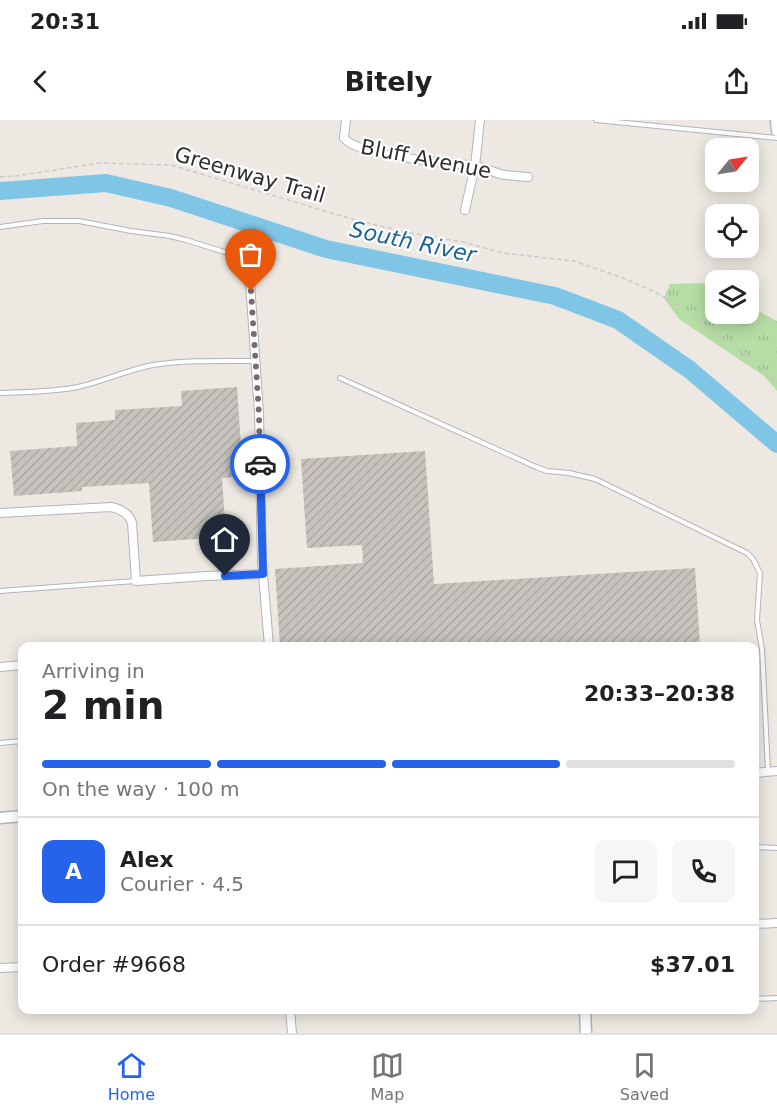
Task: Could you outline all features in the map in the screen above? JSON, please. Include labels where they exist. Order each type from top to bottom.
[{"type":"street","name":"Bluff Avenue","points":[[346,120],[344,138],[357,148],[475,166],[502,175],[528,177]]},
{"type":"street","points":[[465,210],[475,166],[480,120]]},
{"type":"street","points":[[776,120],[777,131]]},
{"type":"street","points":[[249,268],[259,414],[263,574],[269,642]]},
{"type":"street","points":[[0,513],[111,507],[119,509],[129,516],[132,524],[136,581],[263,574]]},
{"type":"street","points":[[0,667],[18,665]]},
{"type":"street","points":[[0,818],[18,816]]},
{"type":"street","points":[[759,924],[777,923]]},
{"type":"street","points":[[0,968],[18,967]]},
{"type":"street","points":[[290,1014],[292,1033]]},
{"type":"street","points":[[585,1014],[586,1033]]},
{"type":"lane","points":[[596,120],[777,138]]},
{"type":"lane","points":[[0,226],[25,222],[80,221],[186,240],[234,255],[249,268]]},
{"type":"lane","points":[[0,393],[64,390],[125,372],[170,363],[255,361]]},
{"type":"lane","points":[[340,378],[536,467],[595,479],[747,553],[760,573],[757,611],[773,772]]},
{"type":"lane","points":[[0,591],[136,581]]},
{"type":"lane","points":[[0,743],[18,741]]},
{"type":"lane","points":[[759,847],[777,848]]},
{"type":"lane","points":[[759,999],[777,998]]},
{"type":"path","name":"Greenway Trail","points":[[0,177],[99,163],[171,165],[355,220],[405,232],[463,242],[503,253],[574,261],[623,278],[683,308],[763,368],[777,382]]},
{"type":"green space","points":[[670,284],[705,284],[705,324],[759,324],[759,311],[777,321],[777,391],[764,376],[679,319],[664,298]]},
{"type":"building","points":[[237,387],[243,476],[222,478],[226,537],[153,542],[149,483],[82,487],[82,491],[14,496],[10,451],[77,446],[76,423],[115,420],[115,410],[182,406],[181,391]]},
{"type":"building","points":[[425,451],[434,584],[695,568],[700,642],[280,642],[275,569],[363,563],[362,545],[307,548],[301,459]]},
{"type":"waterway","name":"South River","points":[[0,191],[106,183],[171,198],[326,249],[555,296],[618,320],[690,370],[777,444]]},
{"type":"way so far","points":[[251,291],[260,464]]},
{"type":"route","points":[[225,576],[263,574],[260,464]]}]
